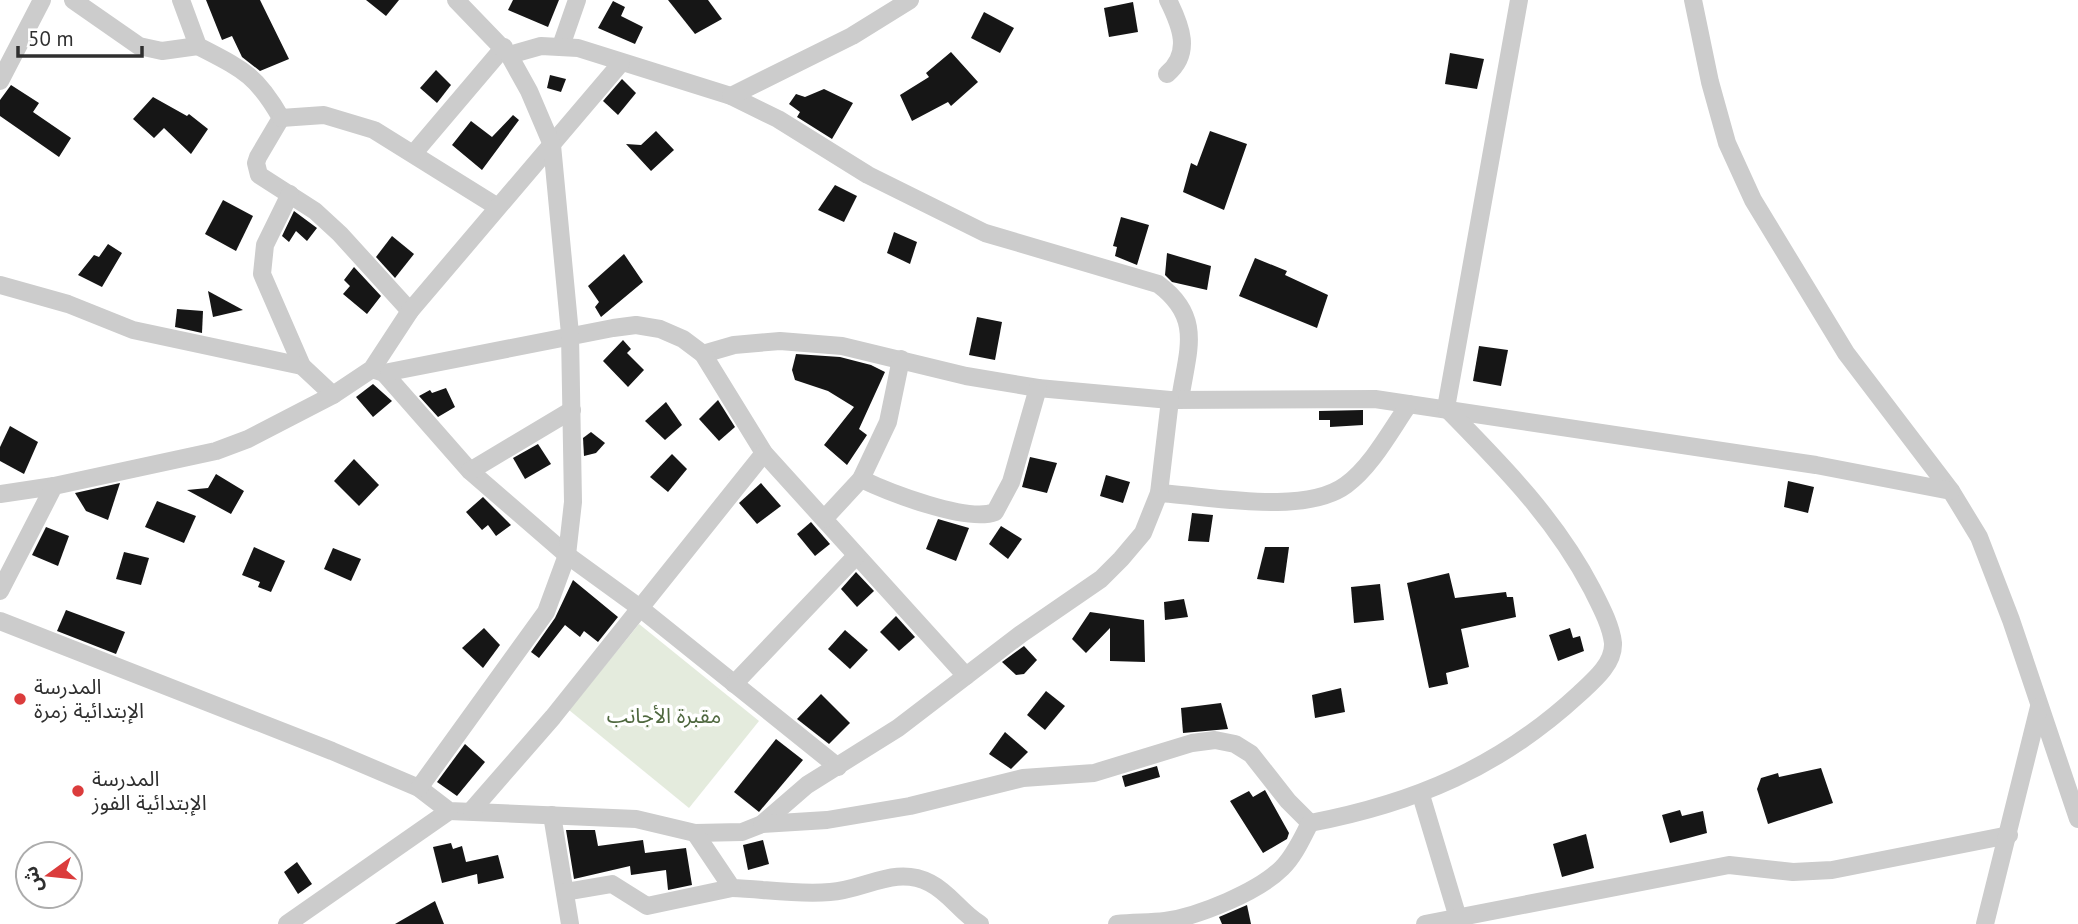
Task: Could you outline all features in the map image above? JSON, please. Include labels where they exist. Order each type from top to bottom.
[{"type":"street","points":[[0,81],[42,0]]},
{"type":"street","points":[[73,0],[139,46],[162,51],[198,46],[246,72],[264,88],[282,118]]},
{"type":"street","points":[[181,0],[198,46]]},
{"type":"street","points":[[419,788],[546,612],[567,555],[573,502],[569,334],[552,145],[529,91],[507,51],[456,0]]},
{"type":"street","points":[[463,0],[472,16]]},
{"type":"street","points":[[561,46],[577,0]]},
{"type":"street","points":[[731,96],[852,36],[910,0]]},
{"type":"street","points":[[1167,74],[1181,59],[1183,48],[1180,26],[1168,0]]},
{"type":"street","points":[[1446,408],[1519,0]]},
{"type":"street","points":[[1693,0],[1727,143],[1753,201],[1846,353],[1951,491],[1979,537],[1993,569],[2078,819]]},
{"type":"street","points":[[287,924],[449,811],[636,819],[695,833],[742,832],[762,824],[807,785],[898,728],[1101,579],[1143,533],[1159,493],[1191,328],[1179,302],[1158,284],[985,233],[868,175],[778,119],[731,96],[561,46],[507,51],[414,153]]},
{"type":"street","points":[[378,371],[410,311],[496,206],[621,63]]},
{"type":"street","points":[[282,118],[324,115],[349,120],[414,153],[496,206]]},
{"type":"street","points":[[282,118],[256,163],[259,175],[290,194],[340,234],[410,311]]},
{"type":"street","points":[[290,194],[265,245],[262,274],[302,366],[333,395]]},
{"type":"street","points":[[0,285],[68,304],[133,330],[302,366]]},
{"type":"street","points":[[0,494],[54,486],[216,452],[248,439],[378,371],[569,334],[648,327],[683,339],[703,354],[764,453],[966,676]]},
{"type":"street","points":[[703,354],[734,345],[780,341],[842,346],[966,376],[1038,388],[1175,400],[1375,399],[1816,465],[1951,491]]},
{"type":"street","points":[[824,519],[861,479],[888,422],[901,359]]},
{"type":"street","points":[[378,371],[470,471],[567,555],[640,608],[838,767]]},
{"type":"street","points":[[861,479],[916,501],[982,514],[995,512],[1011,482],[1038,388]]},
{"type":"street","points":[[1159,493],[1269,501],[1305,500],[1326,495],[1346,485],[1369,460],[1409,404]]},
{"type":"street","points":[[1310,823],[1356,814],[1421,795],[1509,751],[1549,722],[1604,669],[1612,657],[1613,643],[1599,603],[1549,519],[1446,408]]},
{"type":"street","points":[[470,471],[572,411]]},
{"type":"street","points":[[472,810],[553,717],[764,453]]},
{"type":"street","points":[[0,591],[54,486]]},
{"type":"street","points":[[734,684],[856,556]]},
{"type":"street","points":[[0,621],[419,788],[449,811]]},
{"type":"street","points":[[1985,924],[2039,706]]},
{"type":"street","points":[[762,824],[827,821],[910,806],[1023,778],[1094,773],[1192,743],[1214,740],[1236,744],[1251,754],[1288,801],[1310,823]]},
{"type":"street","points":[[1421,795],[1458,918]]},
{"type":"street","points":[[552,815],[570,924]]},
{"type":"street","points":[[1117,924],[1167,921],[1205,909],[1264,882],[1282,868],[1296,851],[1310,823]]},
{"type":"street","points":[[695,833],[732,888]]},
{"type":"street","points":[[1425,924],[1729,865],[1793,872],[1832,870],[2009,835]]},
{"type":"street","points":[[565,892],[612,884],[639,903],[648,905],[732,888],[831,892],[851,889],[888,877],[908,876],[929,882],[946,893],[968,916],[980,924]]},
{"type":"green space","name":"مقبرة الأجانب","points":[[639,624],[759,721],[689,808],[569,710]]},
{"type":"building","points":[[206,0],[260,0],[289,59],[260,71],[242,57],[232,36],[222,40]]},
{"type":"building","points":[[366,0],[399,0],[386,16]]},
{"type":"building","points":[[513,0],[559,0],[548,27],[508,10]]},
{"type":"building","points":[[668,0],[708,0],[722,19],[695,34]]},
{"type":"building","points":[[613,1],[625,7],[621,16],[643,27],[635,44],[598,28]]},
{"type":"building","points":[[1133,2],[1138,32],[1109,37],[1104,8]]},
{"type":"building","points":[[984,12],[1014,28],[1000,53],[971,38]]},
{"type":"building","points":[[951,52],[978,82],[951,106],[948,102],[912,121],[900,95],[929,77],[926,73]]},
{"type":"building","points":[[1450,53],[1484,59],[1477,89],[1445,84]]},
{"type":"building","points":[[436,70],[451,85],[437,103],[420,88]]},
{"type":"building","points":[[550,75],[566,79],[561,92],[547,88]]},
{"type":"building","points":[[622,79],[636,93],[618,115],[603,101]]},
{"type":"building","points":[[11,85],[39,103],[33,112],[71,138],[59,157],[0,116],[0,100]]},
{"type":"building","points":[[824,89],[853,103],[832,139],[797,117],[800,112],[789,104],[796,94],[805,97]]},
{"type":"building","points":[[153,97],[187,116],[189,114],[208,129],[191,154],[164,128],[154,138],[133,119]]},
{"type":"building","points":[[513,115],[519,120],[482,170],[452,145],[471,121],[492,137]]},
{"type":"building","points":[[656,131],[674,150],[651,171],[626,144],[641,145]]},
{"type":"building","points":[[1210,131],[1247,144],[1224,210],[1183,192],[1191,163],[1197,166]]},
{"type":"building","points":[[835,185],[857,196],[844,222],[818,210]]},
{"type":"building","points":[[223,200],[253,216],[236,251],[205,234]]},
{"type":"building","points":[[294,211],[317,228],[307,241],[296,231],[289,242],[282,236]]},
{"type":"building","points":[[1121,217],[1149,225],[1137,265],[1115,256],[1117,247],[1113,246]]},
{"type":"building","points":[[894,232],[917,242],[910,264],[887,253]]},
{"type":"building","points":[[392,236],[414,254],[395,278],[376,257]]},
{"type":"building","points":[[108,244],[122,253],[102,287],[78,275],[94,255],[99,257]]},
{"type":"building","points":[[1167,253],[1211,266],[1207,290],[1172,282],[1165,275]]},
{"type":"building","points":[[624,254],[643,282],[601,317],[595,307],[599,302],[588,286]]},
{"type":"building","points":[[1255,258],[1287,271],[1285,275],[1328,295],[1317,328],[1239,296]]},
{"type":"building","points":[[354,267],[381,296],[367,314],[343,294],[350,286],[344,280]]},
{"type":"building","points":[[208,291],[243,310],[213,317]]},
{"type":"building","points":[[177,309],[203,311],[202,333],[175,327]]},
{"type":"building","points":[[977,317],[1002,322],[995,360],[969,355]]},
{"type":"building","points":[[623,340],[631,349],[627,353],[644,370],[628,387],[603,361]]},
{"type":"building","points":[[1479,346],[1508,350],[1501,386],[1473,381]]},
{"type":"building","points":[[796,354],[840,357],[871,365],[885,372],[859,429],[867,435],[847,465],[824,445],[854,407],[828,391],[795,380],[792,370]]},
{"type":"building","points":[[373,384],[392,401],[373,417],[356,397]]},
{"type":"building","points":[[446,388],[455,407],[438,417],[419,396],[430,390],[432,393]]},
{"type":"building","points":[[718,400],[735,427],[719,441],[699,419]]},
{"type":"building","points":[[666,402],[682,425],[665,440],[645,421]]},
{"type":"building","points":[[1363,410],[1363,425],[1330,427],[1330,420],[1319,420],[1319,411]]},
{"type":"building","points":[[10,426],[38,442],[24,474],[0,461],[0,447]]},
{"type":"building","points":[[591,432],[605,443],[596,453],[584,456],[583,438]]},
{"type":"building","points":[[538,444],[551,464],[525,479],[513,458]]},
{"type":"building","points":[[672,454],[687,469],[668,492],[650,477]]},
{"type":"building","points":[[1030,457],[1057,463],[1047,493],[1022,487]]},
{"type":"building","points":[[354,459],[379,485],[359,506],[334,481]]},
{"type":"building","points":[[216,474],[244,491],[231,514],[187,490],[208,488]]},
{"type":"building","points":[[1106,475],[1130,482],[1123,503],[1100,496]]},
{"type":"building","points":[[1788,481],[1814,487],[1808,513],[1784,507]]},
{"type":"building","points":[[120,483],[108,520],[86,511],[75,493]]},
{"type":"building","points":[[761,483],[781,506],[757,524],[739,503]]},
{"type":"building","points":[[483,497],[511,525],[496,536],[488,525],[482,530],[466,512]]},
{"type":"building","points":[[157,501],[196,516],[184,543],[145,527]]},
{"type":"building","points":[[1192,513],[1213,515],[1209,542],[1188,541]]},
{"type":"building","points":[[938,519],[969,528],[956,561],[926,549]]},
{"type":"building","points":[[811,522],[830,544],[815,556],[797,534]]},
{"type":"building","points":[[1001,526],[1022,539],[1008,559],[989,544]]},
{"type":"building","points":[[46,527],[69,536],[58,566],[32,555]]},
{"type":"building","points":[[254,547],[285,561],[271,592],[258,587],[260,582],[242,575]]},
{"type":"building","points":[[1265,547],[1289,547],[1284,583],[1257,579]]},
{"type":"building","points":[[333,548],[361,559],[351,581],[324,569]]},
{"type":"building","points":[[124,552],[149,558],[141,585],[116,579]]},
{"type":"building","points":[[856,572],[874,591],[857,607],[841,589]]},
{"type":"building","points":[[1449,573],[1455,598],[1506,592],[1507,597],[1513,597],[1516,617],[1461,629],[1469,667],[1446,673],[1448,684],[1429,688],[1407,583]]},
{"type":"building","points":[[573,580],[618,617],[598,642],[584,631],[580,637],[565,625],[539,658],[531,652],[555,618]]},
{"type":"building","points":[[1380,584],[1384,620],[1354,623],[1351,587]]},
{"type":"building","points":[[1184,599],[1188,617],[1165,620],[1164,602]]},
{"type":"building","points":[[66,610],[125,632],[116,654],[57,631]]},
{"type":"building","points":[[1090,612],[1144,620],[1145,662],[1110,661],[1110,628],[1086,653],[1072,639]]},
{"type":"building","points":[[896,616],[915,637],[899,651],[880,632]]},
{"type":"building","points":[[484,628],[500,645],[483,668],[462,648]]},
{"type":"building","points":[[1570,628],[1573,638],[1580,636],[1584,651],[1558,661],[1549,635]]},
{"type":"building","points":[[845,630],[868,650],[850,669],[828,649]]},
{"type":"building","points":[[1024,646],[1037,660],[1024,674],[1016,675],[1002,662]]},
{"type":"building","points":[[1341,688],[1345,712],[1315,718],[1312,695]]},
{"type":"building","points":[[1046,691],[1065,706],[1045,730],[1027,715]]},
{"type":"building","points":[[821,694],[850,723],[829,744],[797,719]]},
{"type":"building","points":[[1221,703],[1228,729],[1183,733],[1181,708]]},
{"type":"building","points":[[1005,732],[1028,752],[1011,769],[989,754]]},
{"type":"building","points":[[776,739],[803,760],[759,812],[734,792]]},
{"type":"building","points":[[465,744],[485,762],[457,796],[437,782]]},
{"type":"building","points":[[1157,766],[1160,777],[1125,787],[1122,776]]},
{"type":"building","points":[[1821,768],[1833,803],[1768,824],[1757,789],[1761,778],[1778,773],[1779,777]]},
{"type":"building","points":[[1265,790],[1289,833],[1287,839],[1263,853],[1230,801],[1249,791],[1253,797]]},
{"type":"building","points":[[1680,810],[1682,816],[1703,811],[1707,833],[1670,843],[1662,815]]},
{"type":"building","points":[[566,830],[595,830],[598,846],[643,840],[645,853],[686,848],[692,885],[668,890],[666,870],[631,875],[630,866],[574,879]]},
{"type":"building","points":[[1586,834],[1594,868],[1562,877],[1553,844]]},
{"type":"building","points":[[763,840],[769,864],[748,870],[743,845]]},
{"type":"building","points":[[451,843],[453,849],[462,846],[466,862],[498,855],[504,878],[478,884],[477,874],[442,883],[433,847]]},
{"type":"building","points":[[297,862],[312,884],[298,894],[284,872]]},
{"type":"building","points":[[435,901],[444,924],[395,924]]},
{"type":"building","points":[[1247,905],[1251,924],[1222,924],[1219,917]]},
{"type":"place","name":"المدرسة الإبتدائية زمرة","points":[[20,699]]},
{"type":"place","name":"المدرسة الإبتدائية الفوز","points":[[78,791]]}]
